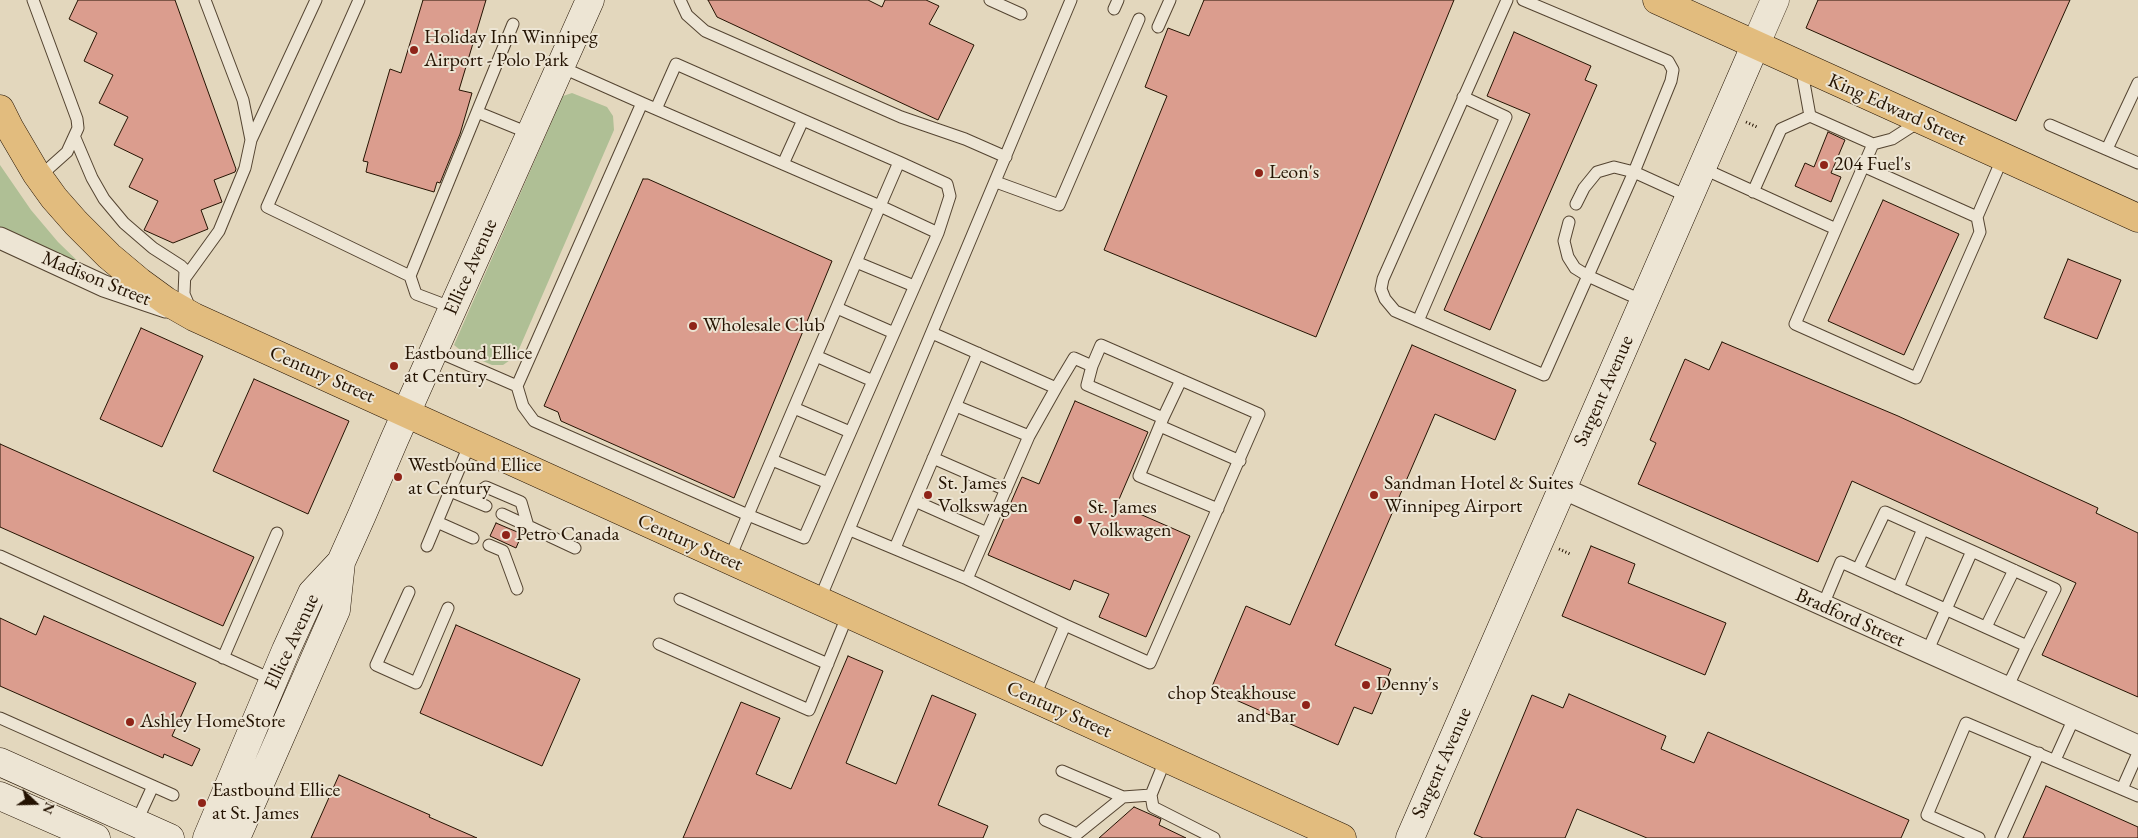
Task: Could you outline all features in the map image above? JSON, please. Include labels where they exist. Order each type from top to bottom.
[{"type":"main road","name":"Ellice Avenue","points":[[236,838],[336,610],[341,562],[590,0]]},
{"type":"main road","name":"King Edward Street","points":[[1657,0],[2138,218]]},
{"type":"main road","name":"Sargent Avenue","points":[[1410,838],[1776,0]]},
{"type":"main road","name":"Century Street","points":[[0,108],[9,127],[39,177],[76,223],[108,256],[166,301],[194,317],[1342,838]]},
{"type":"main road","name":"Ellice Avenue","points":[[207,838],[273,680],[312,593],[341,562]]},
{"type":"main road","points":[[0,762],[170,838]]},
{"type":"main road","points":[[0,796],[96,838]]},
{"type":"street","name":"Madison Street","points":[[0,238],[104,286],[194,317]]},
{"type":"street","name":"Bradford Street","points":[[1562,488],[2138,746]]},
{"type":"lane","points":[[33,0],[77,119],[78,128],[66,152],[39,177]]},
{"type":"lane","points":[[206,0],[244,100],[252,140]]},
{"type":"lane","points":[[185,278],[219,231],[245,168],[252,140],[316,0]]},
{"type":"lane","points":[[359,0],[267,207],[410,276]]},
{"type":"lane","points":[[680,0],[686,15],[705,31],[901,117],[964,139],[1006,157]]},
{"type":"lane","points":[[990,0],[1021,14]]},
{"type":"lane","points":[[819,601],[1071,0]]},
{"type":"lane","points":[[1158,27],[1170,0]]},
{"type":"lane","points":[[1507,0],[1383,279],[1381,289],[1385,299],[1395,310],[1544,375],[1634,172],[1671,81],[1673,70],[1668,61],[1522,0]]},
{"type":"lane","points":[[996,182],[1059,205],[1139,19]]},
{"type":"lane","points":[[453,308],[416,294],[410,276],[513,24]]},
{"type":"lane","points":[[642,103],[517,386],[523,406],[534,421],[804,538],[938,233],[950,196],[947,184],[676,64],[656,109]]},
{"type":"lane","points":[[1800,66],[1810,116]]},
{"type":"lane","points":[[560,67],[938,233]]},
{"type":"lane","points":[[2107,149],[2138,83]]},
{"type":"lane","points":[[1418,321],[1506,117],[1463,97]]},
{"type":"lane","points":[[476,112],[531,134]]},
{"type":"lane","points":[[1753,192],[1780,129],[1810,116],[1873,144],[1892,139],[1921,120]]},
{"type":"lane","points":[[783,164],[803,120]]},
{"type":"lane","points":[[2050,125],[2138,163]]},
{"type":"lane","points":[[74,138],[92,178],[104,199],[153,248],[185,270],[184,294],[194,317]]},
{"type":"lane","points":[[1873,144],[1795,324],[1916,378],[1980,232],[1977,217],[2003,158]]},
{"type":"lane","points":[[729,560],[899,162]]},
{"type":"lane","points":[[1863,166],[1977,217]]},
{"type":"lane","points":[[1576,204],[1584,188],[1597,172],[1614,167],[1634,172],[1689,197]]},
{"type":"lane","points":[[1702,168],[1836,229]]},
{"type":"lane","points":[[1568,222],[1564,241],[1568,256],[1575,268],[1588,276],[1644,301]]},
{"type":"lane","points":[[856,262],[914,286]]},
{"type":"lane","points":[[837,308],[894,333]]},
{"type":"lane","points":[[932,333],[1056,388]]},
{"type":"lane","points":[[850,530],[967,579],[1150,663],[1240,461],[1260,414],[1101,345],[1092,366],[1087,385],[1240,461]]},
{"type":"lane","points":[[434,350],[517,386]]},
{"type":"lane","points":[[895,548],[978,353]]},
{"type":"lane","points":[[816,356],[873,381]]},
{"type":"lane","points":[[967,579],[1029,436],[1056,388],[1074,358],[1092,366]]},
{"type":"lane","points":[[1180,380],[1139,476],[1218,509]]},
{"type":"lane","points":[[956,406],[1029,436]]},
{"type":"lane","points":[[794,408],[850,432]]},
{"type":"lane","points":[[427,546],[470,443]]},
{"type":"lane","points":[[933,458],[1006,490]]},
{"type":"lane","points":[[772,460],[828,483]]},
{"type":"lane","points":[[470,499],[486,487],[521,502],[528,526]]},
{"type":"lane","points":[[450,491],[486,506]]},
{"type":"lane","points":[[915,501],[987,533]]},
{"type":"lane","points":[[1858,569],[1885,512],[2055,589],[2007,688]]},
{"type":"lane","points":[[502,514],[575,548]]},
{"type":"lane","points":[[437,522],[473,538]]},
{"type":"lane","points":[[1898,588],[1924,529]]},
{"type":"lane","points":[[223,658],[277,534]]},
{"type":"lane","points":[[488,545],[503,551],[517,589]]},
{"type":"lane","points":[[1927,652],[1972,551]]},
{"type":"lane","points":[[0,556],[273,680]]},
{"type":"lane","points":[[1823,606],[1841,562],[2027,646]]},
{"type":"lane","points":[[1986,627],[2014,570]]},
{"type":"lane","points":[[409,592],[376,665],[416,683],[448,608]]},
{"type":"lane","points":[[680,599],[828,664]]},
{"type":"lane","points":[[660,644],[809,710],[848,614]]},
{"type":"lane","points":[[1034,698],[1065,625]]},
{"type":"lane","points":[[0,718],[173,795]]},
{"type":"lane","points":[[2055,760],[2074,718]]},
{"type":"lane","points":[[1979,838],[1927,815],[1966,723],[2138,796]]},
{"type":"lane","points":[[2002,838],[2039,753]]},
{"type":"lane","points":[[2122,789],[2138,753]]},
{"type":"lane","points":[[1166,758],[1151,795],[1153,807],[1214,838]]},
{"type":"lane","points":[[1062,771],[1123,797],[1151,795]]},
{"type":"lane","points":[[136,823],[153,786]]},
{"type":"lane","points":[[1045,820],[1076,834],[1123,797]]},
{"type":"path","points":[[1746,122],[1757,127]]},
{"type":"path","points":[[1558,548],[1570,554]]},
{"type":"green space","points":[[572,93],[607,107],[613,116],[614,130],[516,356],[503,365],[492,365],[464,353],[454,345],[563,96]]},
{"type":"green space","points":[[0,165],[31,210],[58,242],[89,272],[0,233]]},
{"type":"building","points":[[78,0],[175,0],[236,169],[235,172],[214,180],[222,202],[201,210],[208,229],[173,243],[144,230],[158,201],[129,187],[143,159],[114,145],[128,117],[99,103],[113,75],[84,61],[97,33],[69,19]]},
{"type":"building","points":[[423,0],[486,0],[459,90],[472,93],[460,134],[440,183],[437,182],[434,192],[366,172],[368,162],[363,161],[390,69],[401,73]]},
{"type":"building","points":[[708,0],[868,0],[882,7],[885,0],[926,0],[939,6],[929,24],[974,45],[938,120],[717,17]]},
{"type":"building","name":"Leon's","points":[[1204,0],[1454,0],[1316,337],[1104,250],[1167,96],[1145,87],[1168,28],[1189,36]]},
{"type":"building","points":[[1818,0],[2070,0],[2016,121],[1806,28]]},
{"type":"building","points":[[1514,32],[1591,66],[1585,80],[1597,85],[1490,330],[1444,310],[1530,114],[1487,96]]},
{"type":"building","name":"204 Fuel's","points":[[1828,132],[1845,140],[1831,173],[1841,177],[1831,202],[1795,186],[1805,163],[1814,167]]},
{"type":"building","name":"Wholesale Club","points":[[643,179],[648,179],[832,261],[734,498],[561,421],[558,412],[544,406]]},
{"type":"building","points":[[1883,200],[1959,234],[1904,355],[1828,321]]},
{"type":"building","points":[[2068,259],[2121,280],[2097,339],[2044,318]]},
{"type":"building","points":[[141,328],[203,356],[162,447],[100,419]]},
{"type":"building","points":[[1722,342],[1898,416],[2098,508],[2096,513],[2138,533],[2138,697],[2042,655],[2076,583],[1852,481],[1818,562],[1638,484],[1656,443],[1650,440],[1685,359],[1709,370]]},
{"type":"building","points":[[1412,345],[1516,390],[1495,440],[1435,414],[1335,645],[1391,669],[1372,714],[1354,707],[1338,745],[1211,689],[1246,606],[1290,625]]},
{"type":"building","points":[[254,379],[349,421],[308,514],[213,471]]},
{"type":"building","name":"St. James Volkwagen","points":[[1075,401],[1148,432],[1117,504],[1190,536],[1146,637],[1099,617],[1109,594],[1074,580],[1070,590],[988,555],[1022,477],[1039,484]]},
{"type":"building","points":[[0,444],[254,557],[223,626],[0,527]]},
{"type":"building","name":"Petro Canada","points":[[496,523],[522,534],[516,548],[490,536]]},
{"type":"building","points":[[1591,546],[1635,564],[1628,583],[1726,623],[1705,675],[1562,616]]},
{"type":"building","name":"Ashley HomeStore","points":[[44,616],[196,683],[172,736],[200,749],[192,766],[164,754],[163,758],[0,686],[0,618],[36,635]]},
{"type":"building","points":[[456,625],[580,679],[542,766],[420,713]]},
{"type":"building","points":[[848,656],[883,671],[846,763],[896,784],[932,695],[976,714],[938,805],[988,826],[983,838],[683,838],[741,702],[780,718],[756,774],[791,789]]},
{"type":"building","points":[[1569,694],[1666,736],[1661,749],[1694,763],[1708,732],[1909,820],[1901,838],[1647,838],[1577,809],[1565,838],[1483,838],[1474,834],[1532,695],[1563,708]]},
{"type":"building","points":[[339,775],[430,815],[429,817],[477,838],[311,838]]},
{"type":"building","points":[[2046,786],[2138,827],[2138,838],[2023,838]]},
{"type":"building","points":[[1134,807],[1161,819],[1159,825],[1186,838],[1099,838]]},
{"type":"place","name":"Holiday Inn Winnipeg Airport - Polo Park","points":[[414,50]]},
{"type":"place","name":"204 Fuel's","points":[[1824,165]]},
{"type":"place","name":"Leon's","points":[[1259,173]]},
{"type":"place","name":"Wholesale Club","points":[[693,326]]},
{"type":"place","name":"Eastbound Ellice at Century","points":[[394,366]]},
{"type":"place","name":"Westbound Ellice at Century","points":[[398,477]]},
{"type":"place","name":"St. James Volkswagen","points":[[928,495]]},
{"type":"place","name":"Sandman Hotel & Suites Winnipeg Airport","points":[[1374,495]]},
{"type":"place","name":"St. James Volkwagen","points":[[1078,520]]},
{"type":"place","name":"Petro Canada","points":[[506,535]]},
{"type":"place","name":"Denny's","points":[[1366,685]]},
{"type":"place","name":"chop Steakhouse and Bar","points":[[1306,705]]},
{"type":"place","name":"Ashley HomeStore","points":[[130,722]]},
{"type":"place","name":"Eastbound Ellice at St. James","points":[[202,803]]}]
